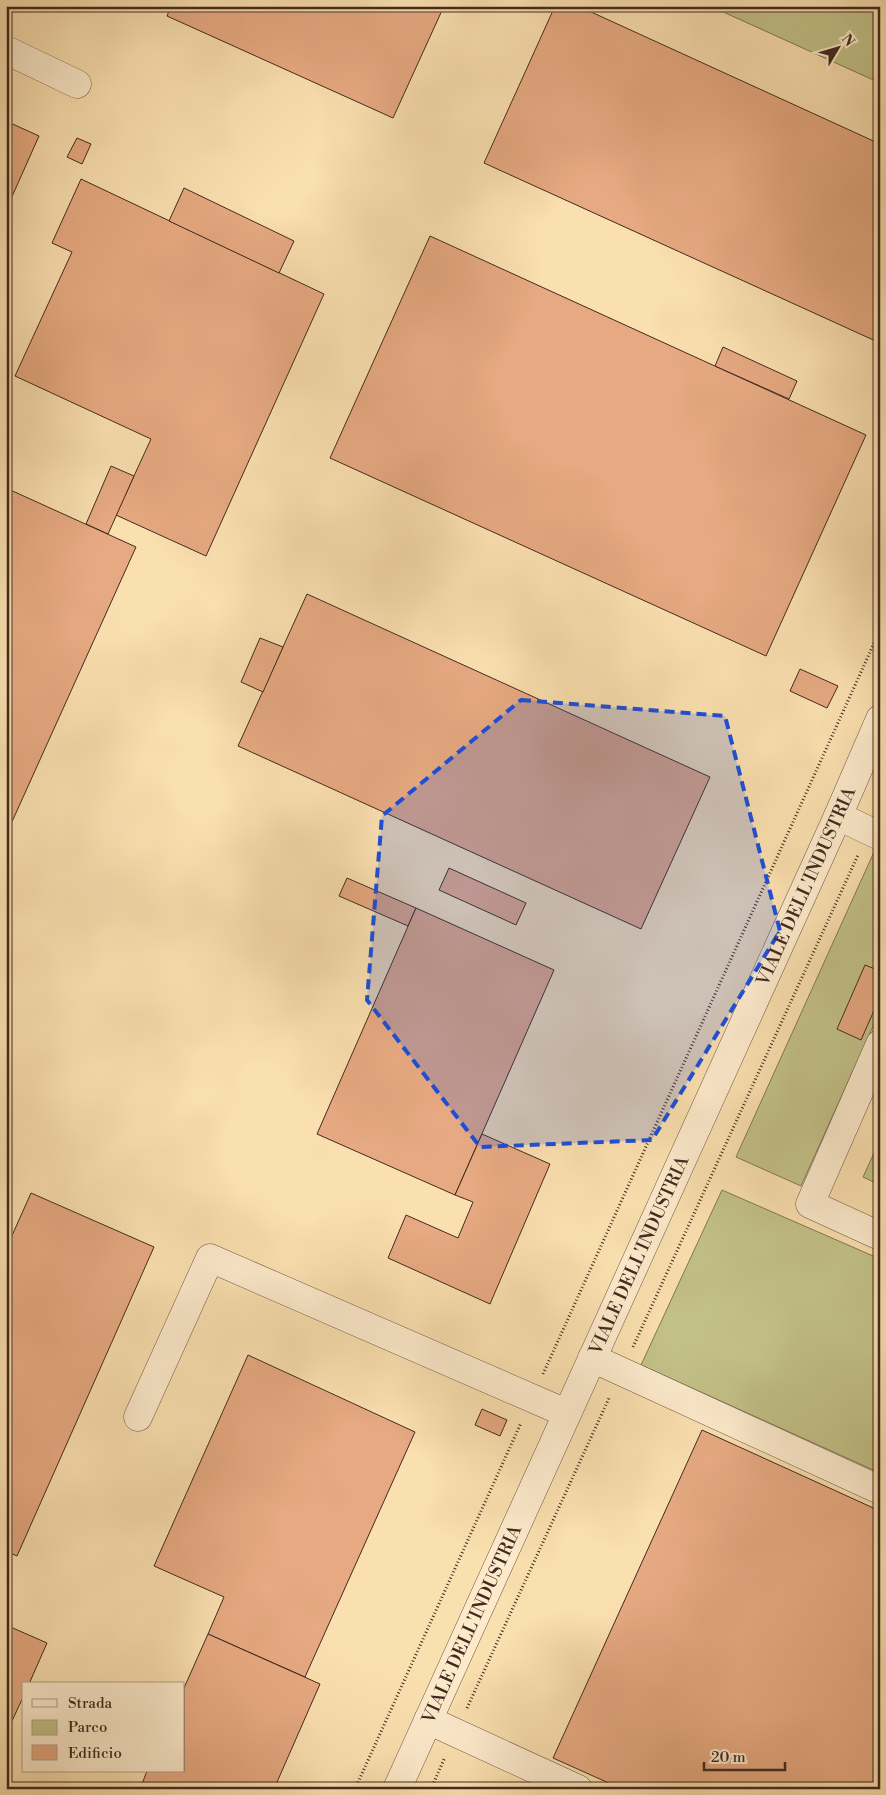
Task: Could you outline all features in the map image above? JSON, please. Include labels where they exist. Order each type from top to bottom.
[{"type":"street","points":[[6,50],[77,84]]},
{"type":"street","name":"VIALE DELL'INDUSTRIA","points":[[397,1789],[838,816],[874,749],[880,720]]},
{"type":"street","points":[[838,816],[875,833]]},
{"type":"street","points":[[880,1044],[810,1204],[880,1236]]},
{"type":"street","points":[[138,1417],[210,1258],[566,1413]]},
{"type":"street","points":[[592,1358],[880,1490]]},
{"type":"street","points":[[428,1720],[578,1789]]},
{"type":"path","points":[[355,1789],[880,630]]},
{"type":"path","points":[[431,1789],[622,1372],[875,833]]},
{"type":"highlighted area","points":[[521,700],[725,716],[780,931],[652,1140],[480,1147],[367,1000],[382,816]]},
{"type":"green space","points":[[710,6],[880,6],[880,83]]},
{"type":"green space","points":[[874,852],[880,855],[880,1011],[801,1186],[736,1157]]},
{"type":"green space","points":[[880,1140],[880,1185],[863,1177]]},
{"type":"green space","points":[[722,1190],[880,1259],[880,1473],[641,1365]]},
{"type":"building","points":[[171,6],[444,6],[393,118],[167,16]]},
{"type":"building","points":[[555,6],[578,6],[880,144],[880,343],[484,163]]},
{"type":"building","points":[[6,121],[39,136],[6,210]]},
{"type":"building","points":[[77,138],[91,144],[82,164],[67,157]]},
{"type":"building","points":[[81,179],[324,294],[206,556],[116,515],[151,439],[15,376],[72,252],[52,243]]},
{"type":"building","points":[[184,188],[294,241],[279,273],[169,221]]},
{"type":"building","points":[[430,236],[866,435],[766,656],[330,458]]},
{"type":"building","points":[[723,347],[797,381],[789,399],[715,366]]},
{"type":"building","points":[[111,466],[134,476],[108,534],[86,524]]},
{"type":"building","points":[[6,488],[136,547],[6,835]]},
{"type":"building","points":[[307,594],[710,777],[641,929],[238,746]]},
{"type":"building","points":[[260,638],[283,647],[263,692],[241,682]]},
{"type":"building","points":[[800,669],[838,686],[827,708],[790,691]]},
{"type":"building","points":[[449,868],[526,903],[516,925],[439,890]]},
{"type":"building","points":[[347,878],[416,908],[408,926],[339,896]]},
{"type":"building","points":[[416,908],[554,970],[455,1195],[317,1134]]},
{"type":"building","points":[[865,965],[880,971],[880,997],[861,1040],[837,1029]]},
{"type":"building","points":[[482,1134],[550,1164],[490,1304],[388,1258],[406,1215],[458,1238],[473,1202],[455,1195]]},
{"type":"building","points":[[31,1193],[154,1247],[17,1556],[6,1551],[6,1249]]},
{"type":"building","points":[[248,1355],[415,1432],[305,1677],[208,1634],[224,1597],[154,1566]]},
{"type":"building","points":[[482,1409],[507,1420],[500,1436],[475,1425]]},
{"type":"building","points":[[702,1430],[880,1511],[880,1789],[622,1789],[553,1758]]},
{"type":"building","points":[[6,1625],[47,1643],[30,1682],[22,1682],[22,1699],[6,1734]]},
{"type":"building","points":[[208,1634],[320,1684],[274,1789],[140,1789],[147,1772],[185,1772],[185,1686]]}]
